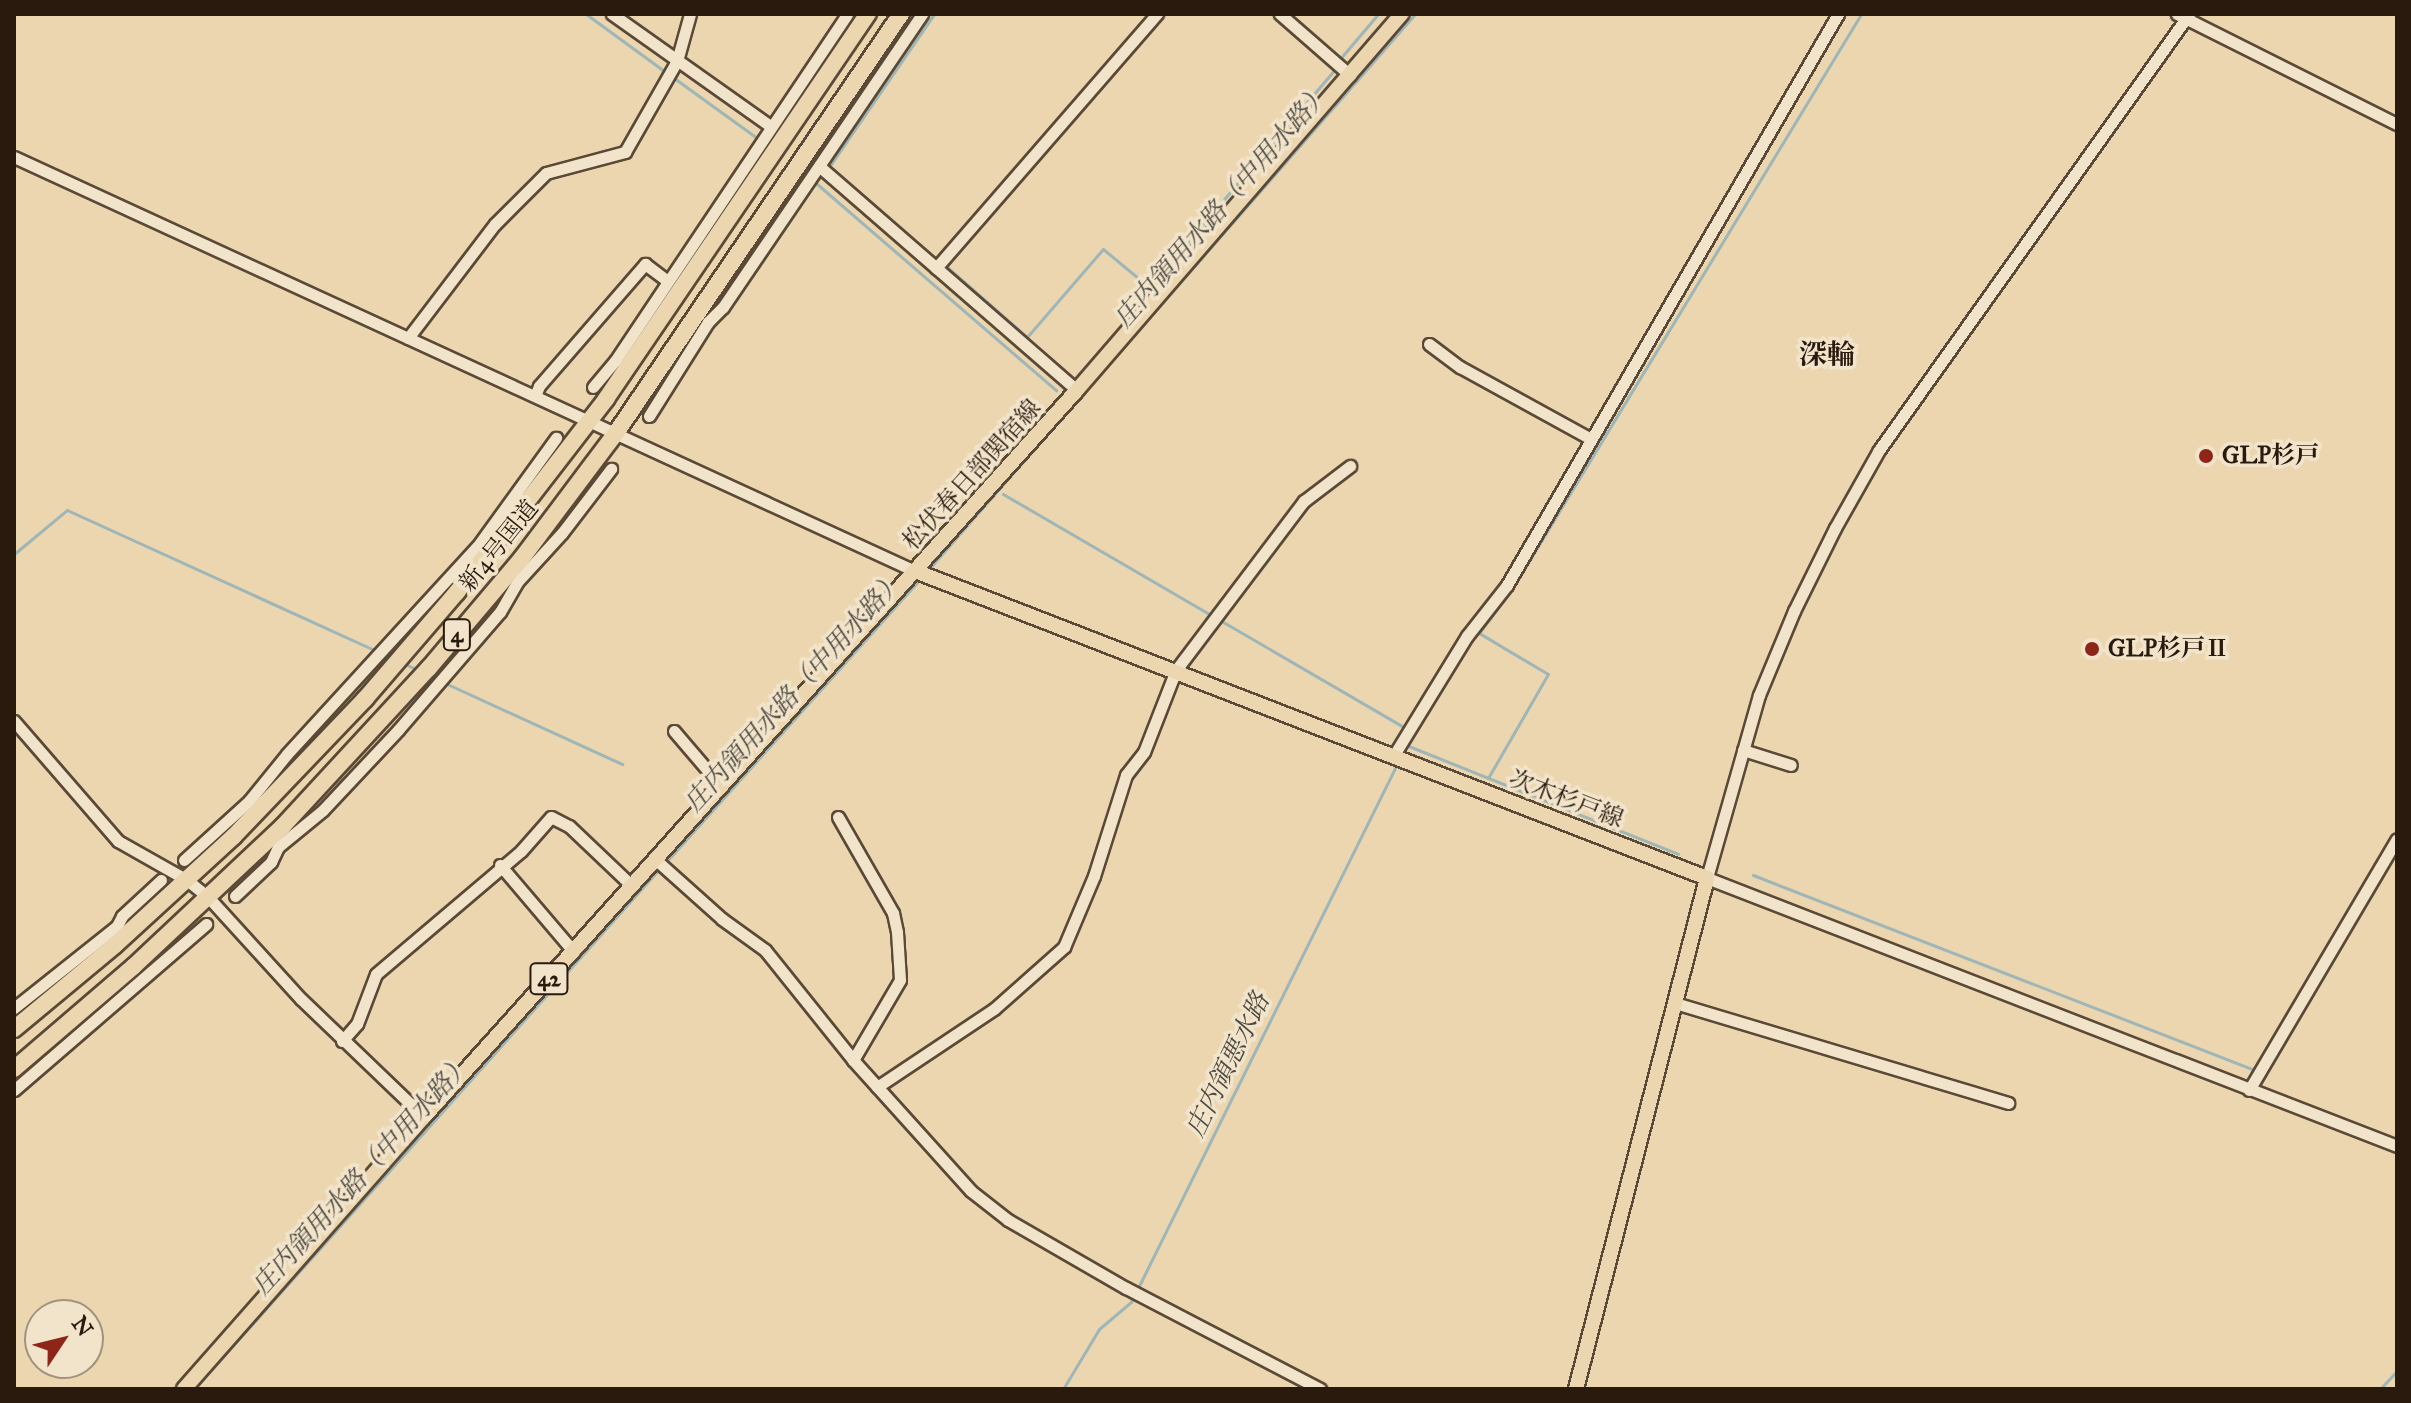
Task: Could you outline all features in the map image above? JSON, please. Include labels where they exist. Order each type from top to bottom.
[{"type":"highway","name":"新4号国道","points":[[14,1029],[110,940],[187,880],[254,806],[365,699],[590,421],[630,350],[868,14]]},
{"type":"highway","name":"新4号国道","points":[[14,1069],[139,970],[209,898],[288,830],[527,562],[616,433],[693,334],[901,14]]},
{"type":"main road","name":"松伏春日部関宿線","points":[[184,1389],[631,885],[1077,390],[1402,14]]},
{"type":"main road","name":"次木杉戸線","points":[[915,571],[1707,878]]},
{"type":"main road","points":[[1576,1389],[1707,878]]},
{"type":"street","points":[[612,14],[770,126]]},
{"type":"street","points":[[408,338],[495,224],[546,173],[625,152],[677,61],[690,14]]},
{"type":"street","points":[[593,387],[630,350],[666,280],[847,14]]},
{"type":"street","points":[[649,416],[693,334],[723,307],[922,14]]},
{"type":"street","points":[[936,268],[1157,14]]},
{"type":"street","points":[[1280,14],[1350,75]]},
{"type":"street","points":[[1394,755],[1467,636],[1507,585],[1837,14]]},
{"type":"street","points":[[2397,124],[2184,15],[1879,450],[1794,611],[1759,695],[1707,878],[2397,1146]]},
{"type":"street","points":[[14,157],[915,571]]},
{"type":"street","points":[[819,166],[1077,390]]},
{"type":"street","points":[[535,396],[539,386],[645,264],[666,280]]},
{"type":"street","points":[[1429,344],[1460,367],[1591,439]]},
{"type":"street","points":[[492,540],[556,438]]},
{"type":"street","points":[[877,1087],[994,1009],[1064,947],[1094,876],[1126,775],[1144,752],[1176,670],[1304,501],[1350,466]]},
{"type":"street","points":[[527,562],[562,533],[611,469]]},
{"type":"street","points":[[14,721],[118,841],[187,880],[209,898],[342,1041],[424,1117]]},
{"type":"street","points":[[674,731],[721,786]]},
{"type":"street","points":[[1743,750],[1791,765]]},
{"type":"street","points":[[184,860],[254,806]]},
{"type":"street","points":[[342,1041],[357,1024],[376,974],[425,936],[500,865],[521,851],[551,817],[569,826],[631,885]]},
{"type":"street","points":[[838,817],[893,913],[900,980],[853,1060]]},
{"type":"street","points":[[235,896],[271,862],[288,830]]},
{"type":"street","points":[[2249,1090],[2397,839]]},
{"type":"street","points":[[655,859],[722,919],[765,950],[853,1060],[971,1191],[1008,1220],[1139,1295],[1320,1389]]},
{"type":"street","points":[[500,865],[574,952]]},
{"type":"street","points":[[14,1008],[110,940],[161,880]]},
{"type":"street","points":[[14,1090],[114,1007],[139,970],[206,924]]},
{"type":"street","points":[[1675,1003],[2008,1103]]},
{"type":"waterway","points":[[586,14],[667,73]]},
{"type":"waterway","points":[[829,167],[934,14]]},
{"type":"waterway","points":[[1339,60],[1378,14]]},
{"type":"waterway","name":"庄内領用水路（中用水路）","points":[[928,570],[1415,14]]},
{"type":"waterway","points":[[1488,778],[1548,674],[1479,633],[1512,589],[1861,14]]},
{"type":"waterway","points":[[947,267],[1027,337],[1103,249],[1149,287],[1337,67]]},
{"type":"waterway","points":[[674,78],[754,136]]},
{"type":"waterway","points":[[817,184],[1056,390]]},
{"type":"waterway","points":[[1003,494],[1213,616]]},
{"type":"waterway","points":[[14,554],[67,510],[376,651]]},
{"type":"waterway","name":"庄内領用水路（中用水路）","points":[[666,862],[920,579]]},
{"type":"waterway","points":[[1218,619],[1402,726]]},
{"type":"waterway","points":[[405,664],[420,671]]},
{"type":"waterway","points":[[445,683],[622,764]]},
{"type":"waterway","points":[[1402,753],[1406,745],[1678,854]]},
{"type":"waterway","name":"庄内領悪水路","points":[[1063,1389],[1099,1329],[1131,1302],[1397,764]]},
{"type":"waterway","name":"庄内領用水路（中用水路）","points":[[194,1389],[661,867]]},
{"type":"waterway","points":[[1753,875],[2252,1069]]},
{"type":"waterway","points":[[2380,1389],[2397,1371]]},
{"type":"place","name":"GLP杉戸","points":[[2206,456]]},
{"type":"place","name":"GLP杉戸Ⅱ","points":[[2092,649]]},
{"type":"district","name":"深輪","points":[[1827,355]]}]
